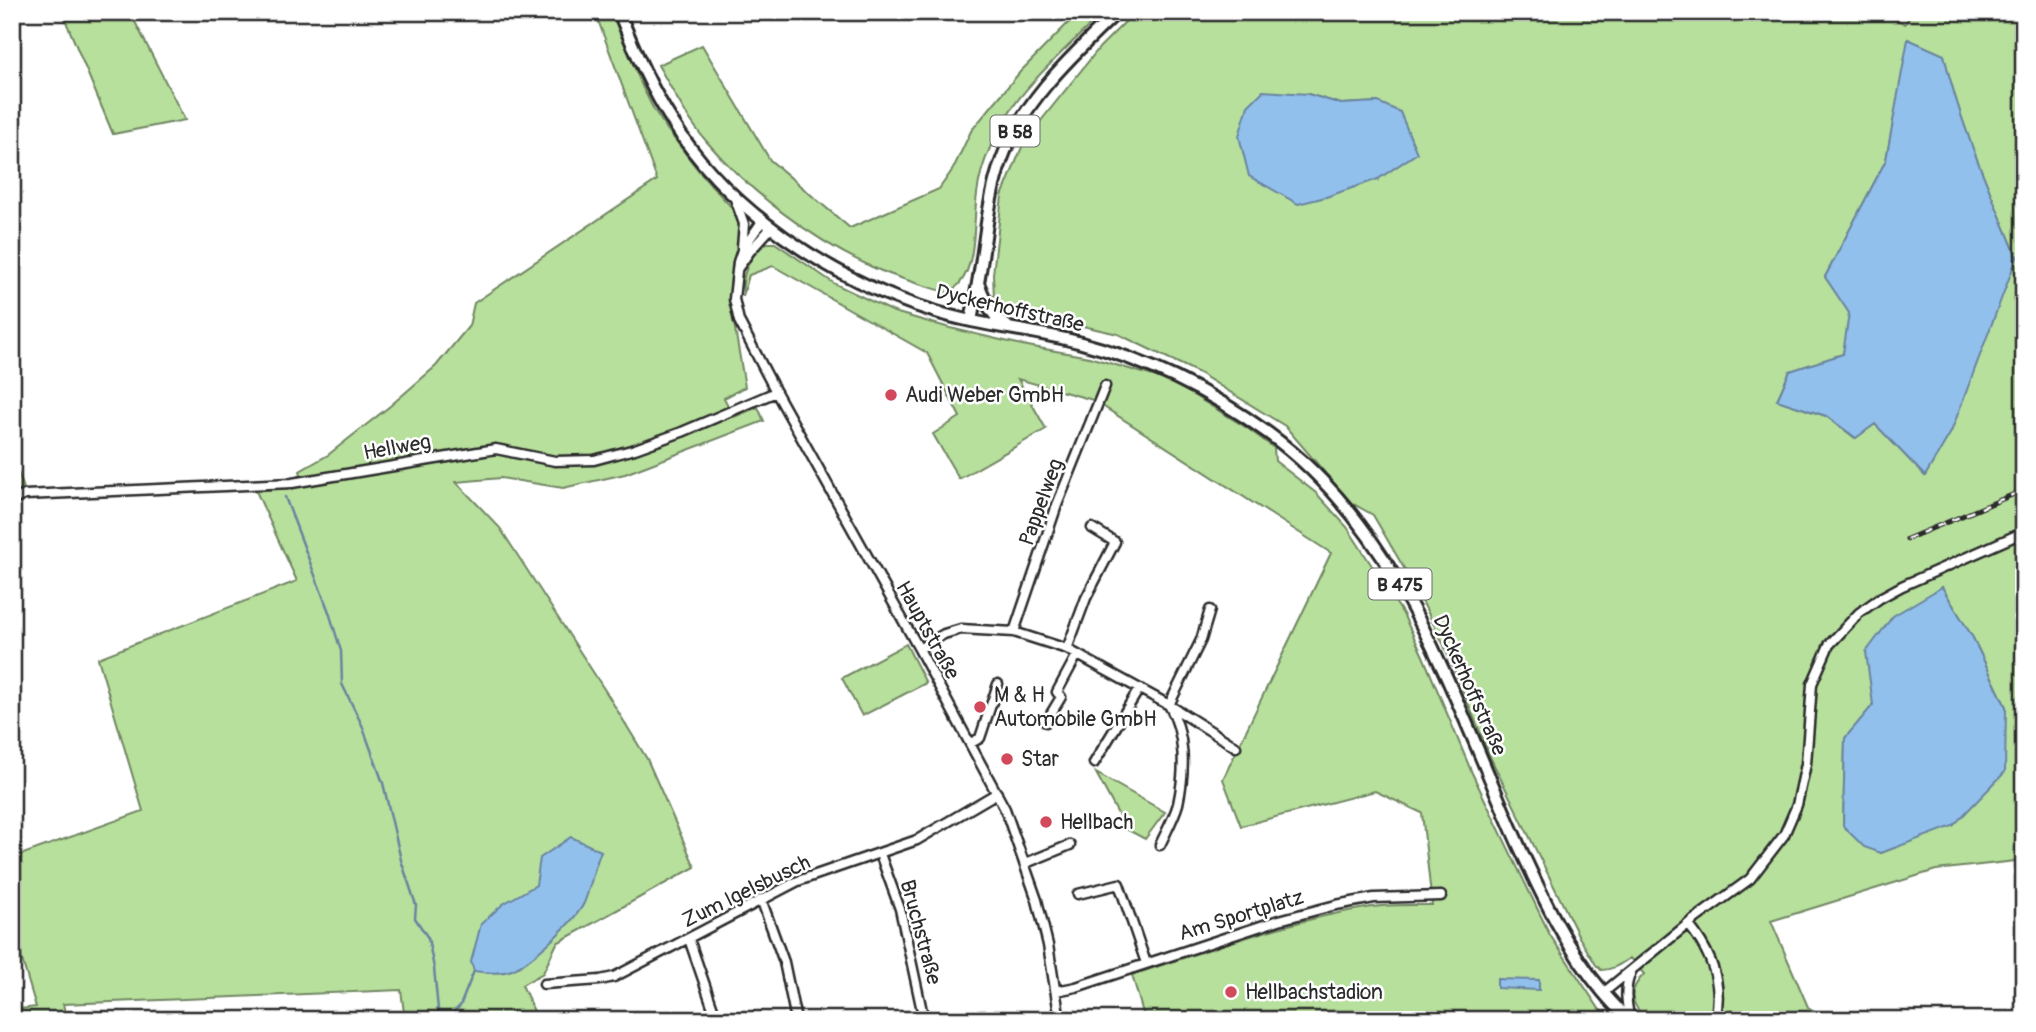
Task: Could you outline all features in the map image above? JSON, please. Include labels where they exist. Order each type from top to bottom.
[{"type":"main road","name":"Dyckerhoffstraße","points":[[619,12],[633,48],[673,124],[709,170],[768,223],[808,253],[883,293],[930,310],[971,321],[1074,341],[1114,352],[1176,377],[1227,405],[1308,466],[1342,501],[1388,563],[1442,667],[1508,820],[1564,936],[1603,993],[1629,1020]]},
{"type":"main road","name":"B 58","points":[[971,321],[991,194],[1011,138],[1048,83],[1116,12]]},
{"type":"main road","points":[[978,283],[995,317],[1013,330]]},
{"type":"street","points":[[733,193],[744,224],[742,250]]},
{"type":"street","points":[[737,271],[768,223]]},
{"type":"street","name":"Hauptstraße","points":[[768,223],[742,250],[734,299],[739,321],[1005,809],[1026,863],[1043,922],[1060,1020]]},
{"type":"street","name":"Pappelweg","points":[[1014,632],[1057,505],[1105,386]]},
{"type":"street","name":"Hellweg","points":[[12,500],[25,495],[292,483],[496,449],[555,461],[594,460],[682,432],[776,392]]},
{"type":"street","points":[[1067,649],[1086,598],[1115,542],[1092,528]]},
{"type":"street","points":[[1603,993],[1750,878],[1784,835],[1797,804],[1806,764],[1812,684],[1829,645],[1859,613],[1880,598],[2024,532]]},
{"type":"street","points":[[1160,845],[1178,805],[1183,760],[1180,734],[1169,705],[1201,640],[1210,610]]},
{"type":"street","points":[[919,649],[944,634],[961,629],[1014,632],[1067,649],[1169,705],[1236,747]]},
{"type":"street","points":[[1046,722],[1061,697],[1057,692],[1077,655]]},
{"type":"street","points":[[971,743],[981,738],[998,684]]},
{"type":"street","points":[[1094,763],[1139,689]]},
{"type":"street","name":"Zum Igelsbusch","points":[[544,984],[614,977],[798,881],[917,840],[997,793]]},
{"type":"street","points":[[1026,863],[1070,845]]},
{"type":"street","name":"Bruchstraße","points":[[880,854],[900,909],[924,1020]]},
{"type":"street","points":[[1078,894],[1119,884],[1146,963]]},
{"type":"street","name":"Am Sportplatz","points":[[1056,991],[1076,987],[1279,920],[1336,905],[1374,898],[1440,896]]},
{"type":"street","points":[[761,899],[783,962],[796,1020]]},
{"type":"street","points":[[1688,924],[1710,957],[1716,976],[1719,1004],[1715,1020]]},
{"type":"street","points":[[689,939],[717,1020]]},
{"type":"street","points":[[1629,1020],[1626,984],[1633,969]]},
{"type":"green space","points":[[62,12],[130,12],[185,120],[113,134]]},
{"type":"green space","points":[[595,12],[612,12],[653,108],[702,175],[734,210],[740,225],[740,245],[734,263],[730,300],[745,387],[724,398],[734,417],[758,407],[764,421],[625,474],[563,488],[501,478],[456,482],[500,528],[606,692],[647,759],[695,867],[557,943],[543,973],[522,985],[538,1020],[405,1020],[401,990],[63,1004],[67,1020],[12,1020],[12,1010],[36,1007],[12,926],[12,858],[143,811],[98,658],[297,581],[256,491],[305,486],[300,471],[328,455],[436,366],[469,326],[474,303],[657,180]]},
{"type":"green space","points":[[1079,12],[1103,12],[1035,80],[1002,124],[980,175],[969,264],[960,283],[948,293],[900,278],[849,256],[805,229],[762,197],[707,142],[658,65],[702,45],[770,160],[850,228],[939,189],[953,169],[971,131],[1020,72]]},
{"type":"green space","points":[[1135,12],[1882,12],[1905,24],[1912,12],[2024,12],[2024,860],[1936,870],[1771,921],[1808,1007],[1829,1020],[1646,1020],[1633,997],[1635,986],[1644,974],[1630,958],[1613,968],[1601,970],[1579,937],[1491,759],[1443,643],[1415,587],[1373,515],[1350,502],[1285,426],[1199,373],[1118,334],[1003,308],[994,299],[993,274],[1002,196],[1024,142],[1100,47]],"holes":[[[1909,40],[1944,56],[1967,133],[2017,257],[1924,475],[1875,424],[1855,438],[1826,416],[1777,400],[1790,371],[1843,354],[1850,313],[1825,277],[1886,160]],[[1308,94],[1341,104],[1378,102],[1378,179]],[[1942,587],[1973,638],[2006,707],[1906,843],[1881,853],[1843,826],[1845,739],[1873,705]]]},
{"type":"green space","points":[[767,243],[775,243],[835,284],[894,312],[1022,345],[1089,357],[1170,381],[1247,428],[1274,448],[1275,461],[1316,493],[1347,527],[1403,614],[1472,773],[1550,935],[1600,1010],[1612,1020],[1602,1012],[1604,1020],[1145,1020],[1132,975],[1311,919],[1379,906],[1432,905],[1422,813],[1375,791],[1241,826],[1223,779],[1331,553],[1093,400],[1018,379],[1046,429],[959,479],[933,434],[960,417],[927,353],[773,266],[749,275],[743,296],[743,280],[751,259]]},
{"type":"green space","points":[[12,456],[25,491],[12,495]]},
{"type":"green space","points":[[906,644],[926,683],[862,716],[842,678]]},
{"type":"green space","points":[[1096,773],[1165,812],[1145,839],[1126,829]]},
{"type":"water","points":[[1908,39],[1944,55],[1967,132],[2017,257],[1951,432],[1925,476],[1875,424],[1856,438],[1826,416],[1777,400],[1790,371],[1843,354],[1849,313],[1825,277],[1886,160]]},
{"type":"water","points":[[1263,91],[1308,94],[1341,104],[1378,102],[1400,112],[1417,153],[1378,179],[1298,204],[1249,176],[1239,136],[1248,106]]},
{"type":"water","points":[[1942,587],[1973,638],[2006,707],[2005,772],[1953,826],[1881,853],[1864,847],[1843,826],[1845,738],[1873,705],[1866,652],[1893,616]]},
{"type":"water","points":[[571,837],[601,851],[584,903],[572,920],[520,966],[503,972],[474,971],[471,962],[481,924],[503,904],[536,885],[540,858]]},
{"type":"water","points":[[1497,979],[1539,980],[1539,990],[1497,988]]},
{"type":"waterway","points":[[285,497],[341,651],[342,684],[362,725],[383,783],[401,860],[416,905],[415,918],[428,938],[439,1020]]},
{"type":"waterway","points":[[445,1020],[460,1006],[474,971]]},
{"type":"waterway","name":"Hellbach","points":[[1448,1020],[1503,1015],[1558,1020]]},
{"type":"railway","points":[[1907,539],[2024,490]]},
{"type":"place","name":"Audi Weber GmbH","points":[[891,395]]},
{"type":"place","name":"M & H Automobile GmbH","points":[[980,707]]},
{"type":"place","name":"Star","points":[[1007,759]]},
{"type":"place","name":"Hellbach","points":[[1046,822]]},
{"type":"place","name":"Hellbachstadion","points":[[1231,992]]}]
